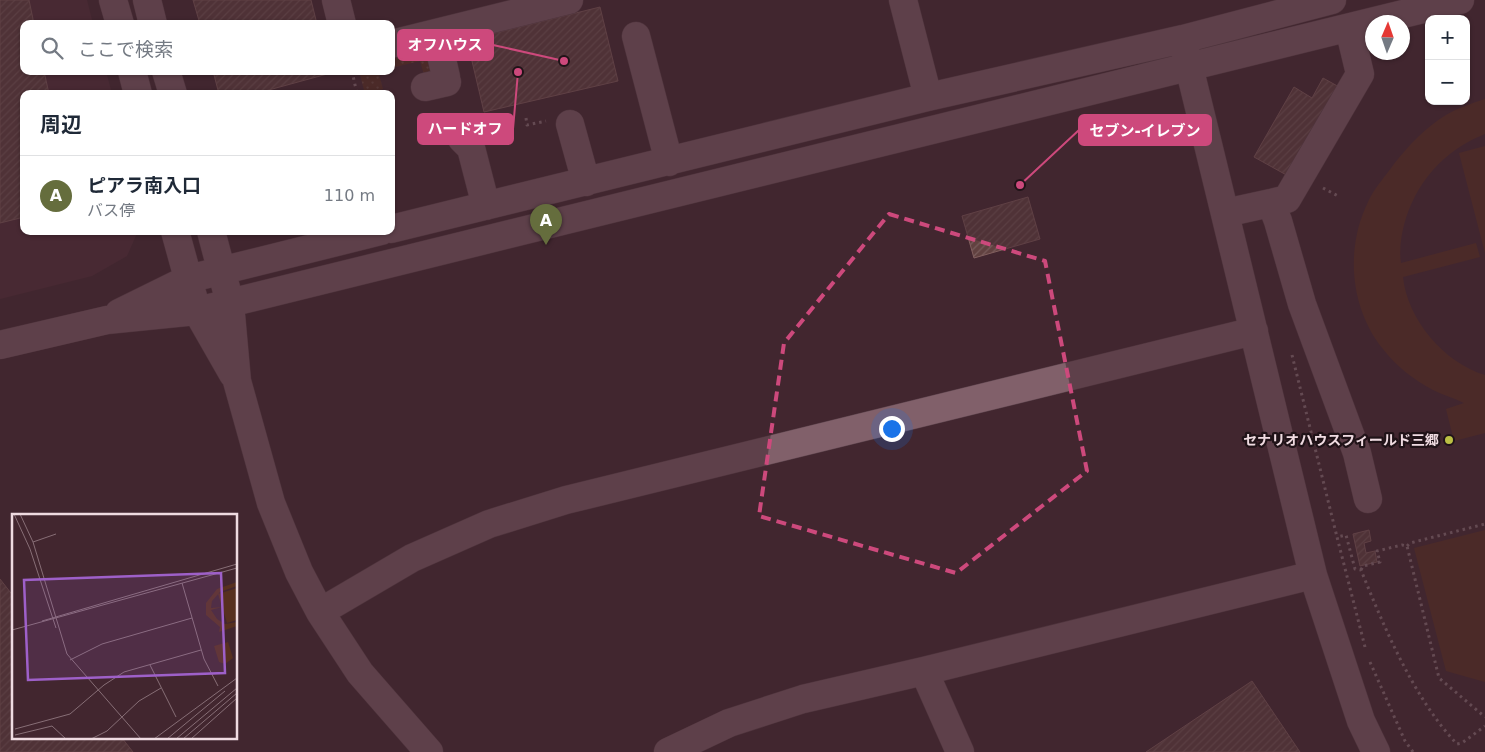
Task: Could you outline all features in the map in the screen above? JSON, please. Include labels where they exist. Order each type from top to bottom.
[{"type":"street","points":[[113,0],[119,20]]},
{"type":"street","points":[[147,0],[152,20]]},
{"type":"street","points":[[336,0],[341,20]]},
{"type":"street","points":[[395,43],[436,33],[487,10],[570,0]]},
{"type":"street","points":[[903,0],[928,97]]},
{"type":"street","points":[[395,228],[928,97],[1183,39],[1332,0]]},
{"type":"street","points":[[0,345],[107,320],[197,311],[1460,0]]},
{"type":"street","points":[[1225,213],[1287,199],[1360,74],[1348,28]]},
{"type":"street","points":[[436,33],[439,82]]},
{"type":"street","points":[[636,36],[669,162]]},
{"type":"street","points":[[1183,39],[1312,575],[1361,721],[1376,752]]},
{"type":"street","points":[[133,75],[137,90]]},
{"type":"street","points":[[167,75],[172,90]]},
{"type":"street","points":[[570,124],[586,182]]},
{"type":"street","points":[[474,144],[486,206]]},
{"type":"street","points":[[1271,203],[1302,304],[1357,453],[1368,499]]},
{"type":"street","points":[[176,235],[197,311],[237,381]]},
{"type":"street","points":[[212,235],[230,303],[237,381],[271,502],[299,572],[320,612],[360,674],[429,752]]},
{"type":"street","points":[[107,320],[188,279],[365,235]]},
{"type":"street","points":[[320,612],[421,554],[488,524],[566,500],[1254,331]]},
{"type":"street","points":[[668,752],[729,723],[803,699],[1312,575]]},
{"type":"street","points":[[924,671],[960,752]]},
{"type":"path","points":[[353,75],[357,90]]},
{"type":"path","points":[[1290,347],[1366,648]]},
{"type":"path","points":[[1361,570],[1363,566],[1380,562],[1377,551],[1402,545],[1407,546],[1410,543],[1485,524]]},
{"type":"path","points":[[1337,537],[1346,535],[1355,569],[1361,570]]},
{"type":"path","points":[[1407,546],[1440,678],[1485,717]]},
{"type":"path","points":[[1361,570],[1381,619],[1403,664],[1428,706],[1454,741],[1457,744],[1462,743],[1485,726]]},
{"type":"path","points":[[1368,658],[1405,741],[1412,752]]},
{"type":"highlighted area","points":[[889,214],[1045,261],[1087,471],[956,573],[759,516],[784,343]]},
{"type":"shaded area","points":[[0,0],[87,0],[92,20],[20,20],[20,75],[107,75],[111,90],[20,90],[20,235],[136,235],[127,256],[92,276],[0,299]]},
{"type":"shaded area","points":[[429,49],[435,75],[425,78],[420,61],[395,67],[395,58]]},
{"type":"shaded area","points":[[360,75],[379,75],[383,89],[364,90]]},
{"type":"shaded area","points":[[1485,99],[1485,134],[1470,141],[1444,159],[1424,182],[1409,210],[1403,229],[1400,254],[1401,263],[1476,243],[1480,257],[1403,277],[1406,293],[1412,308],[1430,337],[1455,361],[1485,375],[1485,433],[1454,441],[1446,409],[1464,403],[1419,382],[1400,367],[1383,349],[1372,333],[1358,297],[1354,278],[1354,258],[1361,220],[1368,202],[1377,187],[1400,157],[1431,125],[1446,115]]},
{"type":"shaded area","points":[[1485,146],[1485,253],[1459,153]]},
{"type":"shaded area","points":[[1485,530],[1485,682],[1446,671],[1414,548]]},
{"type":"building","points":[[0,0],[29,0],[33,20],[20,20],[20,75],[45,75],[48,90],[20,90],[20,218],[0,223]]},
{"type":"building","points":[[193,0],[311,0],[316,20],[199,20]]},
{"type":"building","points":[[600,7],[618,81],[484,112],[467,40]]},
{"type":"building","points":[[214,75],[324,75],[269,90],[218,90]]},
{"type":"building","points":[[1323,78],[1341,88],[1290,177],[1254,157],[1294,87],[1312,98]]},
{"type":"building","points":[[1028,197],[1040,239],[974,258],[962,216]]},
{"type":"building","points":[[1369,530],[1371,541],[1364,543],[1366,553],[1375,551],[1377,562],[1360,566],[1353,534]]},
{"type":"building","points":[[0,579],[12,594],[12,740],[124,740],[133,752],[0,752]]},
{"type":"building","points":[[1252,681],[1300,752],[1146,752]]},
{"type":"place","name":"オフハウス","points":[[564,61]]},
{"type":"place","name":"ハードオフ","points":[[518,72]]},
{"type":"place","name":"セブン-イレブン","points":[[1020,185]]},
{"type":"place","name":"ピアラ南入口","points":[[546,245]]},
{"type":"place","name":"セナリオハウスフィールド三郷","points":[[1449,440]]}]
